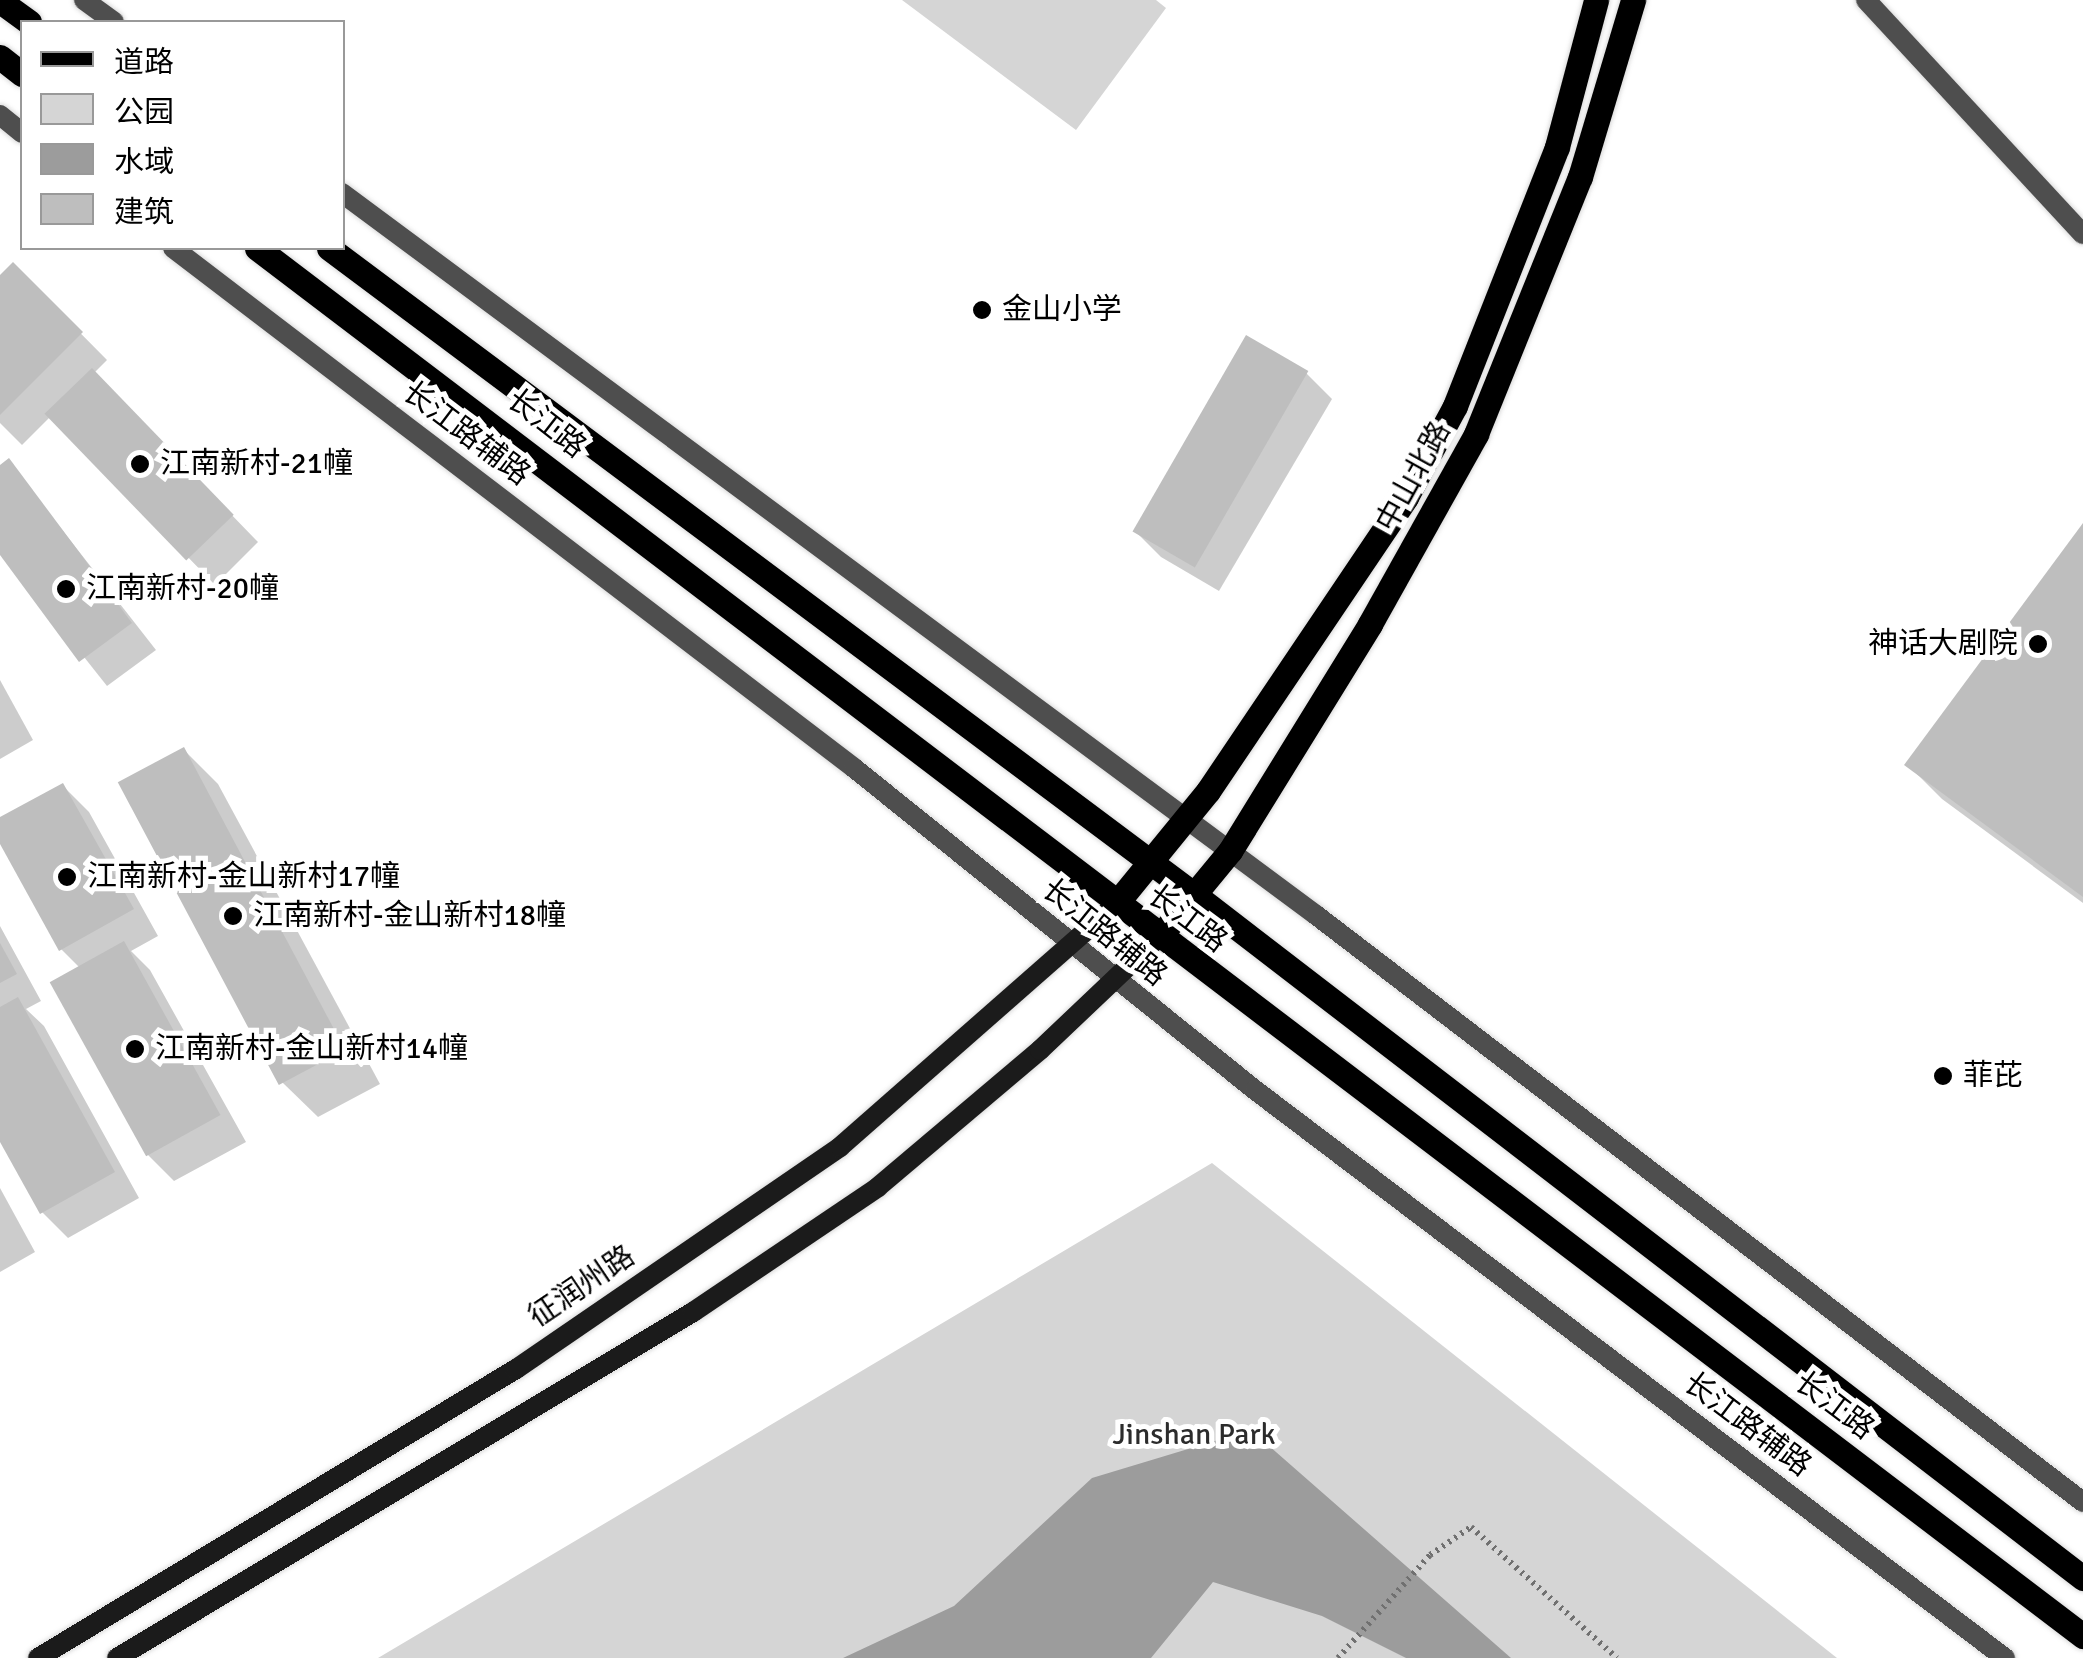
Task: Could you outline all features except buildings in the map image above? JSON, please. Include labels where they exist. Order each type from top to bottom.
[{"type":"main road","name":"中山北路","points":[[1114,905],[1188,820],[1406,496],[1455,406],[1557,147],[1596,0]]},
{"type":"main road","name":"中山北路","points":[[1158,937],[1230,852],[1370,624],[1476,434],[1580,178],[1633,0]]},
{"type":"main road","points":[[0,1],[26,20]]},
{"type":"main road","points":[[0,57],[20,72]]},
{"type":"main road","name":"长江路","points":[[261,250],[1114,905],[2083,1636]]},
{"type":"main road","name":"长江路","points":[[332,250],[1196,896],[2083,1578]]},
{"type":"main road","name":"征润州路","points":[[38,1658],[516,1368],[840,1147],[1114,905]]},
{"type":"main road","points":[[117,1658],[693,1312],[862,1198],[1116,982],[1158,937]]},
{"type":"street","points":[[84,0],[111,20]]},
{"type":"street","points":[[1866,0],[2083,234]]},
{"type":"street","points":[[345,194],[1188,820],[2083,1502]]},
{"type":"street","name":"长江路辅路","points":[[176,250],[854,768],[1116,982],[2005,1658]]},
{"type":"path","points":[[1342,1655],[1430,1555],[1470,1527],[1617,1658]]},
{"type":"green space","points":[[902,0],[1156,0],[1166,8],[1076,130]]},
{"type":"green space","name":"Jinshan Park","points":[[1212,1163],[1837,1658],[378,1658]]},
{"type":"water","points":[[1251,1430],[1511,1658],[1406,1658],[1322,1616],[1213,1582],[1151,1658],[843,1658],[954,1606],[1092,1478]]},
{"type":"place","name":"金山小学","points":[[982,310]]},
{"type":"place","name":"江南新村-21幢","points":[[140,464]]},
{"type":"place","name":"江南新村-20幢","points":[[66,589]]},
{"type":"place","name":"神话大剧院","points":[[2038,644]]},
{"type":"place","name":"江南新村-金山新村17幢","points":[[67,877]]},
{"type":"place","name":"江南新村-金山新村18幢","points":[[233,916]]},
{"type":"place","name":"江南新村-金山新村14幢","points":[[135,1049]]},
{"type":"place","name":"菲芘","points":[[1943,1076]]}]
